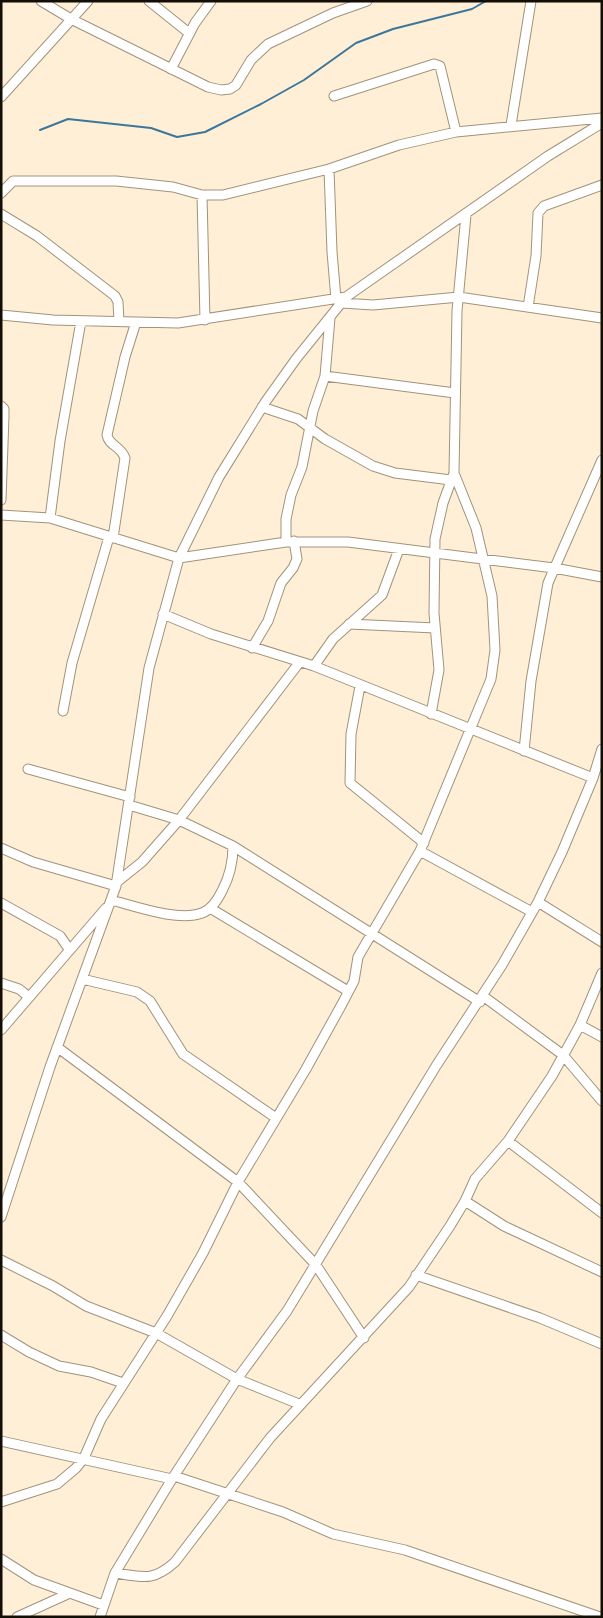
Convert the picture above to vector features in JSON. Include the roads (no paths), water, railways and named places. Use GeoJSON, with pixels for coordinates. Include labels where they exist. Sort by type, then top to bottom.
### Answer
{"type":"FeatureCollection","features":[{"type":"Feature","properties":{"kind":"street"},"geometry":{"type":"LineString","coordinates":[[40,1],[71,19],[208,87],[230,89],[236,85],[251,60],[268,44],[333,14],[367,1]]}},
{"type":"Feature","properties":{"kind":"street"},"geometry":{"type":"LineString","coordinates":[[1,97],[88,1]]}},
{"type":"Feature","properties":{"kind":"street"},"geometry":{"type":"LineString","coordinates":[[149,1],[189,34]]}},
{"type":"Feature","properties":{"kind":"street"},"geometry":{"type":"LineString","coordinates":[[171,69],[206,5],[211,1]]}},
{"type":"Feature","properties":{"kind":"street"},"geometry":{"type":"LineString","coordinates":[[512,125],[531,1]]}},
{"type":"Feature","properties":{"kind":"street"},"geometry":{"type":"LineString","coordinates":[[334,96],[434,64],[440,66],[456,132]]}},
{"type":"Feature","properties":{"kind":"street"},"geometry":{"type":"LineString","coordinates":[[1,193],[13,182],[116,181],[173,187],[202,195],[223,194],[329,169],[400,145],[456,132],[512,125],[602,118]]}},
{"type":"Feature","properties":{"kind":"street"},"geometry":{"type":"LineString","coordinates":[[1,1217],[57,1047],[116,884],[149,668],[179,558],[219,477],[262,407],[296,359],[330,318],[341,300],[434,234],[466,215],[548,156],[602,123]]}},
{"type":"Feature","properties":{"kind":"street"},"geometry":{"type":"LineString","coordinates":[[329,169],[332,252],[341,300]]}},
{"type":"Feature","properties":{"kind":"street"},"geometry":{"type":"LineString","coordinates":[[528,307],[536,256],[538,213],[544,206],[602,185]]}},
{"type":"Feature","properties":{"kind":"street"},"geometry":{"type":"LineString","coordinates":[[202,195],[205,320]]}},
{"type":"Feature","properties":{"kind":"street"},"geometry":{"type":"LineString","coordinates":[[1,214],[37,236],[115,296],[118,302],[119,322]]}},
{"type":"Feature","properties":{"kind":"street"},"geometry":{"type":"LineString","coordinates":[[431,714],[439,670],[435,628],[435,539],[443,503],[453,476],[459,297],[466,215]]}},
{"type":"Feature","properties":{"kind":"street"},"geometry":{"type":"LineString","coordinates":[[1,316],[81,321],[178,323],[341,300],[373,305],[459,297],[602,318]]}},
{"type":"Feature","properties":{"kind":"street"},"geometry":{"type":"LineString","coordinates":[[252,648],[268,621],[281,583],[293,568],[297,559],[290,541],[286,519],[291,495],[302,467],[310,426],[326,376],[330,318]]}},
{"type":"Feature","properties":{"kind":"street"},"geometry":{"type":"LineString","coordinates":[[50,518],[60,441],[81,321]]}},
{"type":"Feature","properties":{"kind":"street"},"geometry":{"type":"LineString","coordinates":[[63,711],[72,663],[111,537],[125,458],[122,451],[110,442],[108,435],[125,357],[136,322]]}},
{"type":"Feature","properties":{"kind":"street"},"geometry":{"type":"LineString","coordinates":[[326,376],[455,393]]}},
{"type":"Feature","properties":{"kind":"street"},"geometry":{"type":"LineString","coordinates":[[1,406],[4,409],[1,500]]}},
{"type":"Feature","properties":{"kind":"street"},"geometry":{"type":"LineString","coordinates":[[262,407],[310,426],[325,439],[372,466],[395,473],[453,476]]}},
{"type":"Feature","properties":{"kind":"street"},"geometry":{"type":"LineString","coordinates":[[524,750],[533,672],[548,583],[602,460]]}},
{"type":"Feature","properties":{"kind":"street"},"geometry":{"type":"LineString","coordinates":[[1,1502],[58,1484],[84,1458],[93,1436],[123,1382],[156,1333],[203,1253],[238,1182],[306,1069],[354,981],[358,957],[422,847],[491,679],[495,650],[492,596],[484,559],[476,528],[453,476]]}},
{"type":"Feature","properties":{"kind":"street"},"geometry":{"type":"LineString","coordinates":[[1,515],[50,518],[179,558],[290,541],[348,542],[554,568],[602,577]]}},
{"type":"Feature","properties":{"kind":"street"},"geometry":{"type":"LineString","coordinates":[[314,666],[333,639],[382,595],[399,549]]}},
{"type":"Feature","properties":{"kind":"street"},"geometry":{"type":"LineString","coordinates":[[163,614],[252,648],[314,666],[594,778]]}},
{"type":"Feature","properties":{"kind":"street"},"geometry":{"type":"LineString","coordinates":[[349,624],[435,628]]}},
{"type":"Feature","properties":{"kind":"street"},"geometry":{"type":"LineString","coordinates":[[116,884],[142,862],[179,820],[300,663]]}},
{"type":"Feature","properties":{"kind":"street"},"geometry":{"type":"LineString","coordinates":[[360,686],[351,734],[350,783],[422,847],[532,912]]}},
{"type":"Feature","properties":{"kind":"street"},"geometry":{"type":"LineString","coordinates":[[100,1617],[115,1573],[173,1478],[237,1379],[287,1311],[436,1066],[482,999],[538,902],[562,852],[594,778],[602,748]]}},
{"type":"Feature","properties":{"kind":"street"},"geometry":{"type":"LineString","coordinates":[[28,768],[130,801],[179,820],[233,846],[482,999],[563,1055],[602,1101]]}},
{"type":"Feature","properties":{"kind":"street"},"geometry":{"type":"LineString","coordinates":[[110,902],[172,914],[192,916],[204,913],[218,899],[225,886],[233,862],[233,846]]}},
{"type":"Feature","properties":{"kind":"street"},"geometry":{"type":"LineString","coordinates":[[1,848],[33,862],[116,884]]}},
{"type":"Feature","properties":{"kind":"street"},"geometry":{"type":"LineString","coordinates":[[1,1030],[110,902]]}},
{"type":"Feature","properties":{"kind":"street"},"geometry":{"type":"LineString","coordinates":[[538,902],[602,942]]}},
{"type":"Feature","properties":{"kind":"street"},"geometry":{"type":"LineString","coordinates":[[1,903],[60,936],[69,949]]}},
{"type":"Feature","properties":{"kind":"street"},"geometry":{"type":"LineString","coordinates":[[210,908],[348,991]]}},
{"type":"Feature","properties":{"kind":"street"},"geometry":{"type":"LineString","coordinates":[[115,1573],[151,1578],[162,1574],[175,1562],[270,1438],[299,1404],[364,1338],[416,1276],[465,1201],[476,1179],[508,1141],[552,1076],[580,1025],[602,972]]}},
{"type":"Feature","properties":{"kind":"street"},"geometry":{"type":"LineString","coordinates":[[82,979],[137,992],[145,996],[183,1054],[276,1118]]}},
{"type":"Feature","properties":{"kind":"street"},"geometry":{"type":"LineString","coordinates":[[1,984],[18,989],[29,997]]}},
{"type":"Feature","properties":{"kind":"street"},"geometry":{"type":"LineString","coordinates":[[580,1025],[602,1037]]}},
{"type":"Feature","properties":{"kind":"street"},"geometry":{"type":"LineString","coordinates":[[57,1047],[238,1182],[316,1265],[364,1338]]}},
{"type":"Feature","properties":{"kind":"street"},"geometry":{"type":"LineString","coordinates":[[508,1141],[602,1213]]}},
{"type":"Feature","properties":{"kind":"street"},"geometry":{"type":"LineString","coordinates":[[465,1201],[504,1226],[602,1272]]}},
{"type":"Feature","properties":{"kind":"street"},"geometry":{"type":"LineString","coordinates":[[1,1260],[53,1286],[86,1306],[156,1333],[237,1379],[299,1404]]}},
{"type":"Feature","properties":{"kind":"street"},"geometry":{"type":"LineString","coordinates":[[416,1276],[540,1318],[602,1344]]}},
{"type":"Feature","properties":{"kind":"street"},"geometry":{"type":"LineString","coordinates":[[1,1334],[29,1352],[59,1366],[91,1372],[123,1382]]}},
{"type":"Feature","properties":{"kind":"street"},"geometry":{"type":"LineString","coordinates":[[1,1441],[173,1478],[229,1493],[334,1534],[405,1550],[600,1617]]}},
{"type":"Feature","properties":{"kind":"street"},"geometry":{"type":"LineString","coordinates":[[1,1559],[34,1580],[103,1605]]}},
{"type":"Feature","properties":{"kind":"street"},"geometry":{"type":"LineString","coordinates":[[17,1617],[70,1593]]}},
{"type":"Feature","properties":{"kind":"waterway"},"geometry":{"type":"LineString","coordinates":[[40,130],[68,119],[151,128],[177,137],[205,132],[304,80],[356,43],[393,29],[472,9],[486,1]]}}]}
